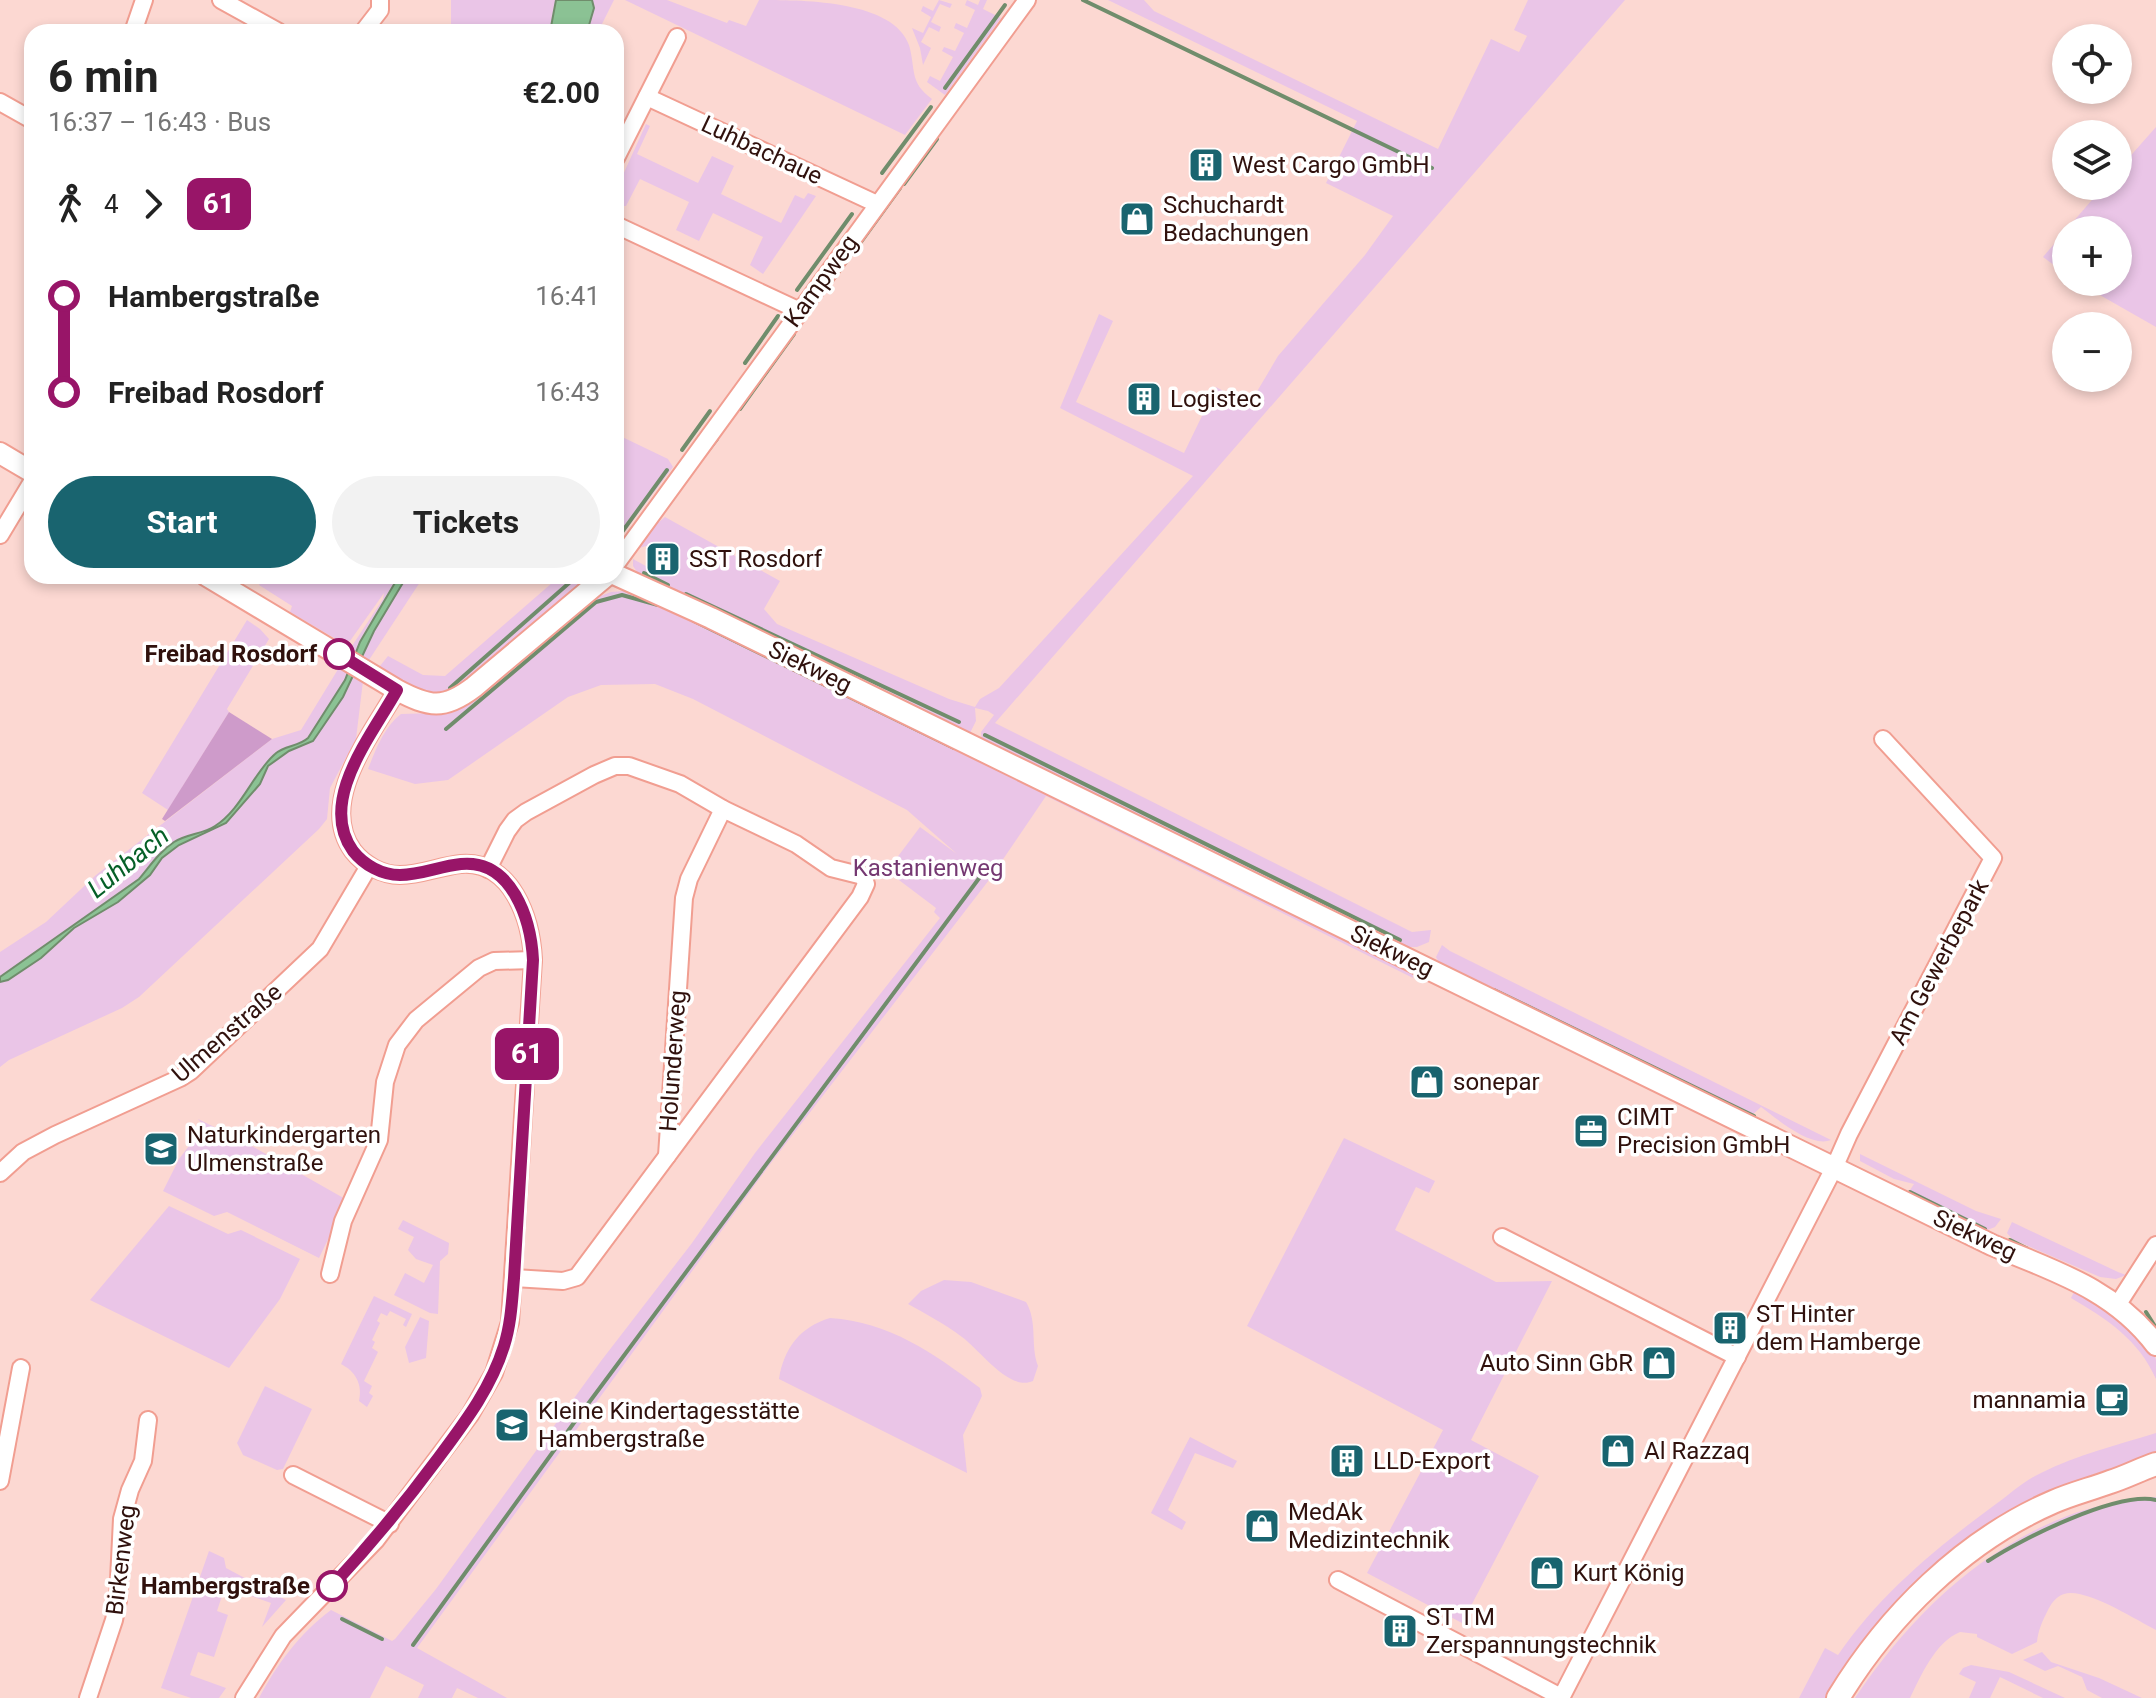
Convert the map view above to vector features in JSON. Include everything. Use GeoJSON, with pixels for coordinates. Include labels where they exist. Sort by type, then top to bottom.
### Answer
{"type":"FeatureCollection","features":[{"type":"Feature","properties":{"kind":"main road"},"geometry":{"type":"LineString","coordinates":[[1838,1698],[1865,1657],[1898,1617],[1957,1562],[2033,1512],[2156,1464]]}},
{"type":"Feature","properties":{"kind":"main road"},"geometry":{"type":"LineString","coordinates":[[2112,1482],[2156,1480]]}},
{"type":"Feature","properties":{"kind":"street"},"geometry":{"type":"LineString","coordinates":[[136,24],[144,0]]}},
{"type":"Feature","properties":{"kind":"street"},"geometry":{"type":"LineString","coordinates":[[221,0],[264,24]]}},
{"type":"Feature","properties":{"kind":"street"},"geometry":{"type":"LineString","coordinates":[[369,24],[380,10],[380,0]]}},
{"type":"Feature","properties":{"kind":"street","name":"Kampweg"},"geometry":{"type":"LineString","coordinates":[[624,553],[1027,0]]}},
{"type":"Feature","properties":{"kind":"street"},"geometry":{"type":"LineString","coordinates":[[624,142],[677,37]]}},
{"type":"Feature","properties":{"kind":"street","name":"Luhbachaue"},"geometry":{"type":"LineString","coordinates":[[647,97],[877,204]]}},
{"type":"Feature","properties":{"kind":"street"},"geometry":{"type":"LineString","coordinates":[[0,102],[24,116]]}},
{"type":"Feature","properties":{"kind":"street"},"geometry":{"type":"LineString","coordinates":[[624,229],[800,311]]}},
{"type":"Feature","properties":{"kind":"street"},"geometry":{"type":"LineString","coordinates":[[0,453],[24,467]]}},
{"type":"Feature","properties":{"kind":"street"},"geometry":{"type":"LineString","coordinates":[[0,535],[24,495]]}},
{"type":"Feature","properties":{"kind":"street","name":"Siekweg"},"geometry":{"type":"LineString","coordinates":[[624,579],[725,625],[1992,1245],[2076,1281],[2118,1304],[2156,1345]]}},
{"type":"Feature","properties":{"kind":"street"},"geometry":{"type":"LineString","coordinates":[[220,584],[397,690],[428,704],[445,704],[457,699],[489,676],[597,584]]}},
{"type":"Feature","properties":{"kind":"street"},"geometry":{"type":"LineString","coordinates":[[244,1698],[283,1636],[390,1524],[484,1394],[505,1344],[510,1322],[533,960],[531,935],[520,903],[507,883],[488,869],[464,864],[401,875],[369,866],[356,855],[344,835],[340,821],[341,801],[348,779],[397,690]]}},
{"type":"Feature","properties":{"kind":"street","name":"Am Gewerbepark"},"geometry":{"type":"LineString","coordinates":[[1834,1168],[1993,858],[1883,739]]}},
{"type":"Feature","properties":{"kind":"street"},"geometry":{"type":"LineString","coordinates":[[488,869],[515,820],[615,766],[641,768],[665,777],[796,844],[831,868],[863,876],[866,884],[860,897],[667,1156]]}},
{"type":"Feature","properties":{"kind":"street","name":"Holunderweg"},"geometry":{"type":"LineString","coordinates":[[514,1278],[563,1281],[577,1277],[667,1156],[684,898],[689,879],[723,809]]}},
{"type":"Feature","properties":{"kind":"street","name":"Ulmenstraße"},"geometry":{"type":"LineString","coordinates":[[0,1173],[23,1152],[191,1071],[320,949],[369,866]]}},
{"type":"Feature","properties":{"kind":"street"},"geometry":{"type":"LineString","coordinates":[[330,1274],[343,1221],[379,1140],[385,1082],[397,1045],[416,1020],[479,968],[494,961],[533,960]]}},
{"type":"Feature","properties":{"kind":"street"},"geometry":{"type":"LineString","coordinates":[[1338,1580],[1561,1697],[1834,1168]]}},
{"type":"Feature","properties":{"kind":"street"},"geometry":{"type":"LineString","coordinates":[[1502,1237],[1737,1357]]}},
{"type":"Feature","properties":{"kind":"street"},"geometry":{"type":"LineString","coordinates":[[2118,1304],[2156,1245]]}},
{"type":"Feature","properties":{"kind":"street"},"geometry":{"type":"LineString","coordinates":[[0,1481],[21,1368]]}},
{"type":"Feature","properties":{"kind":"street","name":"Birkenweg"},"geometry":{"type":"LineString","coordinates":[[88,1698],[114,1620],[118,1600],[122,1519],[143,1461],[148,1420]]}},
{"type":"Feature","properties":{"kind":"street"},"geometry":{"type":"LineString","coordinates":[[293,1475],[390,1524]]}},
{"type":"Feature","properties":{"kind":"green space"},"geometry":{"type":"Polygon","coordinates":[[[451,0],[614,0],[602,24],[451,24],[451,0]]]}},
{"type":"Feature","properties":{"kind":"green space"},"geometry":{"type":"Polygon","coordinates":[[[625,0],[667,0],[727,23],[729,20],[746,26],[759,0],[821,2],[866,11],[900,30],[909,45],[916,81],[932,99],[905,135],[625,0]]]}},
{"type":"Feature","properties":{"kind":"green space"},"geometry":{"type":"Polygon","coordinates":[[[939,0],[952,4],[950,8],[940,4],[931,22],[941,27],[939,32],[929,27],[921,42],[931,48],[923,65],[912,28],[923,33],[931,17],[921,11],[923,6],[933,11],[939,0]]]}},
{"type":"Feature","properties":{"kind":"green space"},"geometry":{"type":"Polygon","coordinates":[[[967,0],[978,5],[980,0],[987,0],[983,9],[1001,18],[945,95],[927,82],[930,76],[940,81],[953,57],[942,51],[944,47],[955,51],[964,33],[954,28],[956,23],[967,28],[975,10],[965,5],[967,0]]]}},
{"type":"Feature","properties":{"kind":"green space"},"geometry":{"type":"Polygon","coordinates":[[[1108,0],[1144,0],[1154,11],[1438,149],[1491,39],[1519,52],[1527,36],[1514,30],[1528,0],[1625,0],[995,723],[1412,932],[1431,930],[1429,942],[1417,947],[1404,947],[982,743],[981,732],[994,715],[988,711],[975,708],[976,721],[970,733],[964,734],[640,576],[633,566],[633,559],[664,576],[668,568],[654,560],[659,550],[650,545],[639,548],[636,545],[655,519],[659,522],[665,517],[780,581],[764,609],[777,624],[949,699],[975,707],[980,699],[999,688],[1193,476],[1060,408],[1099,314],[1113,321],[1076,402],[1184,453],[1216,387],[1249,405],[1278,356],[1365,255],[1393,216],[1326,183],[1357,121],[1108,0]]]}},
{"type":"Feature","properties":{"kind":"green space"},"geometry":{"type":"Polygon","coordinates":[[[646,124],[650,126],[637,154],[698,183],[712,156],[734,166],[721,194],[781,223],[795,195],[804,199],[808,193],[816,196],[763,274],[750,265],[763,237],[713,213],[699,241],[676,230],[689,202],[640,179],[624,206],[624,173],[646,124]]]}},
{"type":"Feature","properties":{"kind":"green space"},"geometry":{"type":"Polygon","coordinates":[[[2156,127],[2156,327],[2102,296],[2132,296],[2132,216],[2078,216],[2092,200],[2132,200],[2132,154],[2156,127]]]}},
{"type":"Feature","properties":{"kind":"green space"},"geometry":{"type":"Polygon","coordinates":[[[2052,246],[2052,264],[2043,257],[2052,246]]]}},
{"type":"Feature","properties":{"kind":"green space"},"geometry":{"type":"Polygon","coordinates":[[[624,438],[668,459],[673,467],[624,532],[624,438]]]}},
{"type":"Feature","properties":{"kind":"green space","name":"Freibad Rosdorf"},"geometry":{"type":"Polygon","coordinates":[[[419,584],[367,663],[348,652],[384,593],[350,641],[341,642],[290,612],[292,606],[259,585],[419,584]]]}},
{"type":"Feature","properties":{"kind":"green space"},"geometry":{"type":"Polygon","coordinates":[[[551,584],[587,584],[450,696],[417,691],[382,671],[380,666],[388,656],[423,675],[445,676],[551,584]]]}},
{"type":"Feature","properties":{"kind":"green space","name":"Kastanienweg"},"geometry":{"type":"Polygon","coordinates":[[[624,591],[640,594],[1412,967],[1413,978],[1046,796],[989,880],[771,1163],[417,1648],[507,1698],[478,1698],[457,1688],[452,1698],[418,1698],[424,1685],[386,1666],[370,1698],[259,1698],[290,1650],[331,1610],[392,1641],[395,1639],[436,1589],[755,1153],[940,918],[934,912],[936,908],[887,871],[920,827],[957,854],[907,810],[693,699],[655,684],[601,685],[568,697],[448,780],[415,784],[368,769],[385,732],[401,714],[436,713],[595,598],[624,591]]]}},
{"type":"Feature","properties":{"kind":"green space"},"geometry":{"type":"Polygon","coordinates":[[[247,620],[269,639],[227,709],[229,712],[168,810],[142,793],[247,620]]]}},
{"type":"Feature","properties":{"kind":"green space"},"geometry":{"type":"Polygon","coordinates":[[[340,666],[363,681],[356,739],[330,788],[327,819],[319,829],[139,997],[0,1067],[0,952],[46,922],[96,875],[272,739],[301,730],[340,666]]]}},
{"type":"Feature","properties":{"kind":"green space"},"geometry":{"type":"Polygon","coordinates":[[[1442,945],[1831,1140],[1814,1140],[1804,1136],[1761,1107],[1750,1117],[1441,966],[1436,957],[1442,945]]]}},
{"type":"Feature","properties":{"kind":"green space"},"geometry":{"type":"Polygon","coordinates":[[[198,1119],[347,1200],[319,1258],[227,1212],[214,1216],[163,1191],[179,1159],[204,1126],[198,1119]]]}},
{"type":"Feature","properties":{"kind":"green space"},"geometry":{"type":"Polygon","coordinates":[[[1344,1138],[1435,1181],[1429,1193],[1416,1187],[1395,1230],[1496,1282],[1552,1281],[1471,1440],[1539,1476],[1462,1623],[1367,1573],[1443,1430],[1247,1326],[1344,1138]]]}},
{"type":"Feature","properties":{"kind":"green space"},"geometry":{"type":"Polygon","coordinates":[[[1860,1154],[1976,1211],[2001,1219],[1995,1227],[1982,1232],[1908,1193],[1914,1184],[1894,1179],[1860,1161],[1860,1154]]]}},
{"type":"Feature","properties":{"kind":"green space"},"geometry":{"type":"Polygon","coordinates":[[[169,1206],[228,1234],[241,1230],[300,1259],[280,1299],[229,1368],[90,1300],[169,1206]]]}},
{"type":"Feature","properties":{"kind":"green space"},"geometry":{"type":"Polygon","coordinates":[[[403,1220],[449,1243],[448,1254],[440,1261],[438,1314],[394,1295],[405,1273],[424,1283],[433,1265],[416,1259],[408,1250],[414,1237],[398,1229],[403,1220]]]}},
{"type":"Feature","properties":{"kind":"green space"},"geometry":{"type":"Polygon","coordinates":[[[2012,1222],[2126,1275],[2116,1279],[2100,1277],[2012,1239],[2007,1233],[2012,1222]]]}},
{"type":"Feature","properties":{"kind":"green space"},"geometry":{"type":"Polygon","coordinates":[[[944,1280],[971,1282],[1026,1302],[1032,1317],[1038,1366],[1033,1381],[1024,1383],[1004,1375],[962,1337],[908,1304],[921,1291],[944,1280]]]}},
{"type":"Feature","properties":{"kind":"green space"},"geometry":{"type":"Polygon","coordinates":[[[2074,1292],[2108,1311],[2144,1340],[2156,1360],[2156,1379],[2131,1342],[2097,1314],[2071,1298],[2074,1292]]]}},
{"type":"Feature","properties":{"kind":"green space"},"geometry":{"type":"Polygon","coordinates":[[[374,1296],[412,1314],[406,1327],[403,1325],[406,1319],[390,1311],[387,1316],[381,1313],[377,1321],[380,1323],[372,1340],[375,1342],[372,1348],[378,1352],[364,1381],[372,1386],[369,1393],[373,1396],[367,1407],[359,1401],[357,1379],[341,1364],[374,1296]]]}},
{"type":"Feature","properties":{"kind":"green space"},"geometry":{"type":"Polygon","coordinates":[[[420,1317],[429,1321],[426,1358],[409,1363],[405,1347],[420,1317]]]}},
{"type":"Feature","properties":{"kind":"green space"},"geometry":{"type":"Polygon","coordinates":[[[830,1318],[872,1326],[910,1341],[980,1388],[982,1396],[963,1435],[967,1473],[779,1379],[789,1348],[795,1340],[810,1327],[830,1318]]]}},
{"type":"Feature","properties":{"kind":"green space"},"geometry":{"type":"Polygon","coordinates":[[[265,1386],[312,1409],[283,1469],[277,1470],[243,1455],[237,1443],[265,1386]]]}},
{"type":"Feature","properties":{"kind":"green space"},"geometry":{"type":"Polygon","coordinates":[[[2156,1433],[2156,1453],[2152,1456],[2061,1488],[2000,1523],[1830,1698],[1799,1698],[1825,1648],[1838,1655],[1872,1612],[1910,1573],[2018,1487],[2069,1461],[2156,1433]]]}},
{"type":"Feature","properties":{"kind":"green space"},"geometry":{"type":"Polygon","coordinates":[[[1190,1437],[1237,1461],[1233,1468],[1195,1453],[1168,1510],[1186,1522],[1182,1530],[1151,1513],[1190,1437]]]}},
{"type":"Feature","properties":{"kind":"green space"},"geometry":{"type":"Polygon","coordinates":[[[2139,1497],[2156,1497],[2156,1630],[2097,1600],[2073,1593],[2064,1594],[2050,1606],[2037,1642],[2012,1654],[1977,1637],[1977,1634],[1960,1632],[1936,1651],[1910,1698],[1855,1698],[1898,1641],[1947,1590],[1974,1568],[2003,1548],[2067,1516],[2139,1497]]]}},
{"type":"Feature","properties":{"kind":"green space"},"geometry":{"type":"Polygon","coordinates":[[[209,1551],[224,1558],[226,1568],[286,1600],[262,1627],[271,1603],[225,1587],[217,1611],[228,1615],[214,1657],[198,1652],[190,1675],[226,1688],[219,1698],[191,1698],[161,1688],[209,1551]]]}},
{"type":"Feature","properties":{"kind":"green space"},"geometry":{"type":"Polygon","coordinates":[[[2042,1652],[2051,1662],[2099,1678],[2142,1698],[2102,1698],[2087,1690],[2082,1677],[2058,1666],[2045,1671],[2023,1660],[2042,1652]]]}},
{"type":"Feature","properties":{"kind":"green space"},"geometry":{"type":"Polygon","coordinates":[[[1971,1665],[2009,1672],[2065,1698],[2043,1698],[2000,1677],[1990,1698],[1969,1698],[1976,1682],[1959,1674],[1971,1665]]]}},
{"type":"Feature","properties":{"kind":"shaded area"},"geometry":{"type":"Polygon","coordinates":[[[556,0],[592,0],[594,8],[589,24],[552,24],[556,0]]]}},
{"type":"Feature","properties":{"kind":"shaded area"},"geometry":{"type":"Polygon","coordinates":[[[394,584],[402,584],[374,631],[343,697],[313,741],[289,751],[268,766],[260,784],[226,823],[179,845],[118,902],[74,928],[41,958],[0,982],[0,977],[139,879],[174,842],[210,829],[224,819],[275,754],[308,738],[345,680],[360,642],[394,584]]]}},
{"type":"Feature","properties":{"kind":"shaded area"},"geometry":{"type":"Polygon","coordinates":[[[229,712],[272,739],[165,821],[162,819],[229,712]]]}},
{"type":"Feature","properties":{"kind":"waterway"},"geometry":{"type":"LineString","coordinates":[[1083,0],[1432,168]]}},
{"type":"Feature","properties":{"kind":"waterway"},"geometry":{"type":"LineString","coordinates":[[945,88],[1005,5]]}},
{"type":"Feature","properties":{"kind":"waterway"},"geometry":{"type":"LineString","coordinates":[[882,173],[931,107]]}},
{"type":"Feature","properties":{"kind":"waterway"},"geometry":{"type":"LineString","coordinates":[[904,184],[937,139]]}},
{"type":"Feature","properties":{"kind":"waterway"},"geometry":{"type":"LineString","coordinates":[[855,250],[900,188]]}},
{"type":"Feature","properties":{"kind":"waterway"},"geometry":{"type":"LineString","coordinates":[[797,290],[852,214]]}},
{"type":"Feature","properties":{"kind":"waterway"},"geometry":{"type":"LineString","coordinates":[[826,289],[848,259]]}},
{"type":"Feature","properties":{"kind":"waterway"},"geometry":{"type":"LineString","coordinates":[[745,363],[778,316]]}},
{"type":"Feature","properties":{"kind":"waterway"},"geometry":{"type":"LineString","coordinates":[[740,409],[794,334]]}},
{"type":"Feature","properties":{"kind":"waterway"},"geometry":{"type":"LineString","coordinates":[[682,450],[710,411]]}},
{"type":"Feature","properties":{"kind":"waterway"},"geometry":{"type":"LineString","coordinates":[[706,453],[717,439]]}},
{"type":"Feature","properties":{"kind":"waterway"},"geometry":{"type":"LineString","coordinates":[[624,529],[667,470]]}},
{"type":"Feature","properties":{"kind":"waterway"},"geometry":{"type":"LineString","coordinates":[[644,573],[668,585]]}},
{"type":"Feature","properties":{"kind":"waterway"},"geometry":{"type":"LineString","coordinates":[[450,688],[568,584]]}},
{"type":"Feature","properties":{"kind":"waterway"},"geometry":{"type":"LineString","coordinates":[[686,594],[959,722]]}},
{"type":"Feature","properties":{"kind":"waterway"},"geometry":{"type":"LineString","coordinates":[[446,729],[596,602],[622,595],[658,605]]}},
{"type":"Feature","properties":{"kind":"waterway"},"geometry":{"type":"LineString","coordinates":[[694,621],[954,748]]}},
{"type":"Feature","properties":{"kind":"waterway"},"geometry":{"type":"LineString","coordinates":[[985,735],[1400,940]]}},
{"type":"Feature","properties":{"kind":"waterway"},"geometry":{"type":"LineString","coordinates":[[413,1645],[576,1420],[980,877]]}},
{"type":"Feature","properties":{"kind":"waterway"},"geometry":{"type":"LineString","coordinates":[[1494,990],[1754,1116]]}},
{"type":"Feature","properties":{"kind":"waterway"},"geometry":{"type":"LineString","coordinates":[[1910,1192],[1985,1229]]}},
{"type":"Feature","properties":{"kind":"waterway"},"geometry":{"type":"LineString","coordinates":[[2010,1240],[2026,1248]]}},
{"type":"Feature","properties":{"kind":"waterway"},"geometry":{"type":"LineString","coordinates":[[2146,1312],[2156,1328]]}},
{"type":"Feature","properties":{"kind":"waterway"},"geometry":{"type":"LineString","coordinates":[[1988,1561],[2070,1519],[2118,1503],[2156,1500]]}},
{"type":"Feature","properties":{"kind":"waterway"},"geometry":{"type":"LineString","coordinates":[[342,1619],[382,1639]]}},
{"type":"Feature","properties":{"kind":"bus line","name":"61"},"geometry":{"type":"LineString","coordinates":[[332,1586],[390,1524],[470,1415],[484,1394],[505,1344],[514,1278],[533,960],[531,935],[520,903],[498,875],[476,865],[464,864],[410,875],[392,875],[369,866],[350,846],[340,821],[344,788],[397,690],[339,654]]}},
{"type":"Feature","properties":{"kind":"place","name":"West Cargo GmbH"},"geometry":{"type":"Point","coordinates":[1206,165]}},
{"type":"Feature","properties":{"kind":"place","name":"Schuchardt Bedachungen"},"geometry":{"type":"Point","coordinates":[1137,219]}},
{"type":"Feature","properties":{"kind":"place","name":"Logistec"},"geometry":{"type":"Point","coordinates":[1144,399]}},
{"type":"Feature","properties":{"kind":"place","name":"SST Rosdorf"},"geometry":{"type":"Point","coordinates":[663,559]}},
{"type":"Feature","properties":{"kind":"place","name":"Freibad Rosdorf"},"geometry":{"type":"Point","coordinates":[339,654]}},
{"type":"Feature","properties":{"kind":"place","name":"sonepar"},"geometry":{"type":"Point","coordinates":[1427,1082]}},
{"type":"Feature","properties":{"kind":"place","name":"CIMT Precision GmbH"},"geometry":{"type":"Point","coordinates":[1591,1131]}},
{"type":"Feature","properties":{"kind":"place","name":"Naturkindergarten Ulmenstraße"},"geometry":{"type":"Point","coordinates":[161,1149]}},
{"type":"Feature","properties":{"kind":"place","name":"ST Hinter dem Hamberge"},"geometry":{"type":"Point","coordinates":[1730,1328]}},
{"type":"Feature","properties":{"kind":"place","name":"Auto Sinn GbR"},"geometry":{"type":"Point","coordinates":[1659,1363]}},
{"type":"Feature","properties":{"kind":"place","name":"mannamia"},"geometry":{"type":"Point","coordinates":[2112,1400]}},
{"type":"Feature","properties":{"kind":"place","name":"Kleine Kindertagesstätte Hambergstraße"},"geometry":{"type":"Point","coordinates":[512,1425]}},
{"type":"Feature","properties":{"kind":"place","name":"Al Razzaq"},"geometry":{"type":"Point","coordinates":[1618,1451]}},
{"type":"Feature","properties":{"kind":"place","name":"LLD-Export"},"geometry":{"type":"Point","coordinates":[1347,1461]}},
{"type":"Feature","properties":{"kind":"place","name":"MedAk Medizintechnik"},"geometry":{"type":"Point","coordinates":[1262,1526]}},
{"type":"Feature","properties":{"kind":"place","name":"Kurt König"},"geometry":{"type":"Point","coordinates":[1547,1573]}},
{"type":"Feature","properties":{"kind":"place","name":"Hambergstraße"},"geometry":{"type":"Point","coordinates":[332,1586]}},
{"type":"Feature","properties":{"kind":"place","name":"ST TM Zerspannungstechnik"},"geometry":{"type":"Point","coordinates":[1400,1631]}},
{"type":"Feature","properties":{"kind":"water label","name":"Luhbach"},"geometry":{"type":"Point","coordinates":[128,862]}}]}
